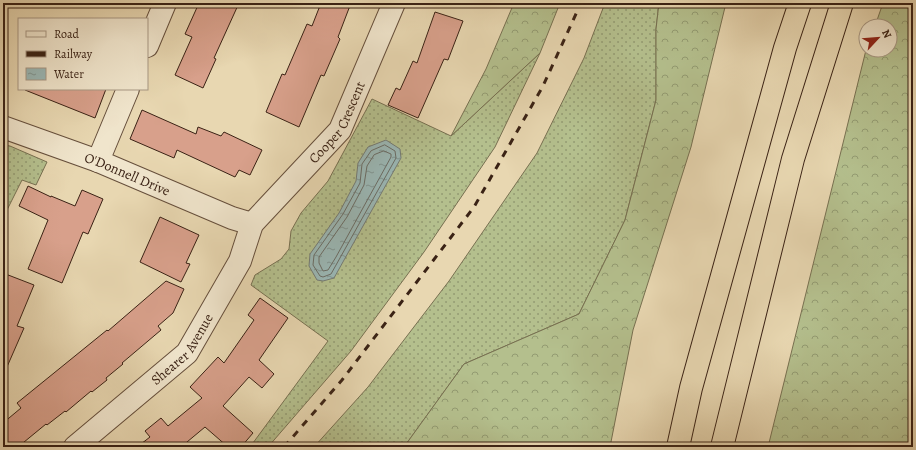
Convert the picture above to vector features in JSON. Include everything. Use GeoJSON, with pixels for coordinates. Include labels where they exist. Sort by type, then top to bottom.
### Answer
{"type":"FeatureCollection","features":[{"type":"Feature","properties":{"kind":"highway"},"geometry":{"type":"LineString","coordinates":[[678,447],[693,381],[785,48],[800,3]]}},
{"type":"Feature","properties":{"kind":"highway"},"geometry":{"type":"LineString","coordinates":[[722,447],[793,159],[842,3]]}},
{"type":"Feature","properties":{"kind":"street"},"geometry":{"type":"LineString","coordinates":[[148,43],[164,3]]}},
{"type":"Feature","properties":{"kind":"street","name":"Cooper Crescent"},"geometry":{"type":"LineString","coordinates":[[252,224],[340,130],[394,3]]}},
{"type":"Feature","properties":{"kind":"street"},"geometry":{"type":"LineString","coordinates":[[98,161],[128,90]]}},
{"type":"Feature","properties":{"kind":"street","name":"O'Donnell Drive"},"geometry":{"type":"LineString","coordinates":[[3,127],[98,161],[232,218],[252,224]]}},
{"type":"Feature","properties":{"kind":"street","name":"Shearer Avenue"},"geometry":{"type":"LineString","coordinates":[[75,447],[188,353],[240,261],[252,224]]}},
{"type":"Feature","properties":{"kind":"green space"},"geometry":{"type":"Polygon","coordinates":[[[514,3],[560,3],[540,53],[451,136],[486,69],[514,3]]]}},
{"type":"Feature","properties":{"kind":"green space"},"geometry":{"type":"Polygon","coordinates":[[[605,3],[659,3],[656,29],[656,100],[625,220],[579,314],[464,364],[404,447],[314,447],[368,387],[449,281],[537,153],[584,58],[605,3]]]}},
{"type":"Feature","properties":{"kind":"green space"},"geometry":{"type":"Polygon","coordinates":[[[659,3],[726,3],[691,147],[633,330],[610,447],[404,447],[464,364],[579,314],[625,220],[656,100],[656,29],[659,3]]]}},
{"type":"Feature","properties":{"kind":"green space"},"geometry":{"type":"Polygon","coordinates":[[[883,3],[913,3],[913,447],[768,447],[864,58],[898,58],[898,18],[878,18],[883,3]]]}},
{"type":"Feature","properties":{"kind":"green space"},"geometry":{"type":"Polygon","coordinates":[[[540,53],[495,147],[424,252],[351,351],[268,447],[250,447],[328,341],[251,285],[255,275],[281,259],[289,249],[291,231],[301,213],[328,181],[372,99],[451,136],[540,53]]]}},
{"type":"Feature","properties":{"kind":"green space"},"geometry":{"type":"Polygon","coordinates":[[[3,145],[10,146],[47,162],[36,185],[22,180],[3,218],[3,145]]]}},
{"type":"Feature","properties":{"kind":"water"},"geometry":{"type":"Polygon","coordinates":[[[386,140],[400,149],[401,158],[334,278],[323,281],[317,280],[309,266],[310,254],[339,213],[356,181],[358,163],[368,147],[386,140]]]}},
{"type":"Feature","properties":{"kind":"building"},"geometry":{"type":"Polygon","coordinates":[[[199,3],[239,3],[214,58],[216,59],[203,88],[175,75],[192,37],[185,34],[199,3]]]}},
{"type":"Feature","properties":{"kind":"building"},"geometry":{"type":"Polygon","coordinates":[[[321,3],[351,3],[338,37],[340,39],[324,76],[321,75],[299,127],[266,112],[282,74],[285,75],[307,24],[312,26],[321,3]]]}},
{"type":"Feature","properties":{"kind":"building"},"geometry":{"type":"Polygon","coordinates":[[[435,12],[463,21],[448,60],[444,59],[418,118],[388,105],[396,88],[400,90],[413,61],[417,63],[435,12]]]}},
{"type":"Feature","properties":{"kind":"building"},"geometry":{"type":"Polygon","coordinates":[[[25,90],[106,90],[95,118],[25,90]]]}},
{"type":"Feature","properties":{"kind":"building"},"geometry":{"type":"Polygon","coordinates":[[[142,110],[196,134],[198,127],[221,136],[224,132],[262,150],[250,175],[239,170],[235,177],[177,150],[174,158],[130,139],[142,110]]]}},
{"type":"Feature","properties":{"kind":"building"},"geometry":{"type":"Polygon","coordinates":[[[28,186],[75,206],[82,190],[103,199],[88,234],[83,232],[62,283],[28,269],[48,220],[19,206],[28,186]]]}},
{"type":"Feature","properties":{"kind":"building"},"geometry":{"type":"Polygon","coordinates":[[[160,217],[199,235],[186,263],[190,264],[181,282],[140,262],[160,217]]]}},
{"type":"Feature","properties":{"kind":"building"},"geometry":{"type":"Polygon","coordinates":[[[3,273],[34,285],[17,326],[24,328],[3,376],[3,273]]]}},
{"type":"Feature","properties":{"kind":"building"},"geometry":{"type":"Polygon","coordinates":[[[166,281],[184,289],[173,313],[158,326],[161,330],[122,363],[123,364],[106,378],[107,380],[66,412],[65,411],[47,425],[46,424],[18,447],[3,447],[3,423],[21,408],[17,403],[107,330],[108,331],[166,281]]]}},
{"type":"Feature","properties":{"kind":"building"},"geometry":{"type":"Polygon","coordinates":[[[260,298],[288,318],[259,360],[274,374],[262,388],[249,377],[223,406],[253,433],[241,447],[228,447],[205,427],[181,447],[137,447],[150,437],[145,431],[161,418],[168,426],[202,398],[190,387],[218,357],[224,363],[254,320],[248,315],[260,298]]]}},
{"type":"Feature","properties":{"kind":"railway"},"geometry":{"type":"LineString","coordinates":[[284,447],[342,380],[474,207],[543,86],[581,3]]}}]}
